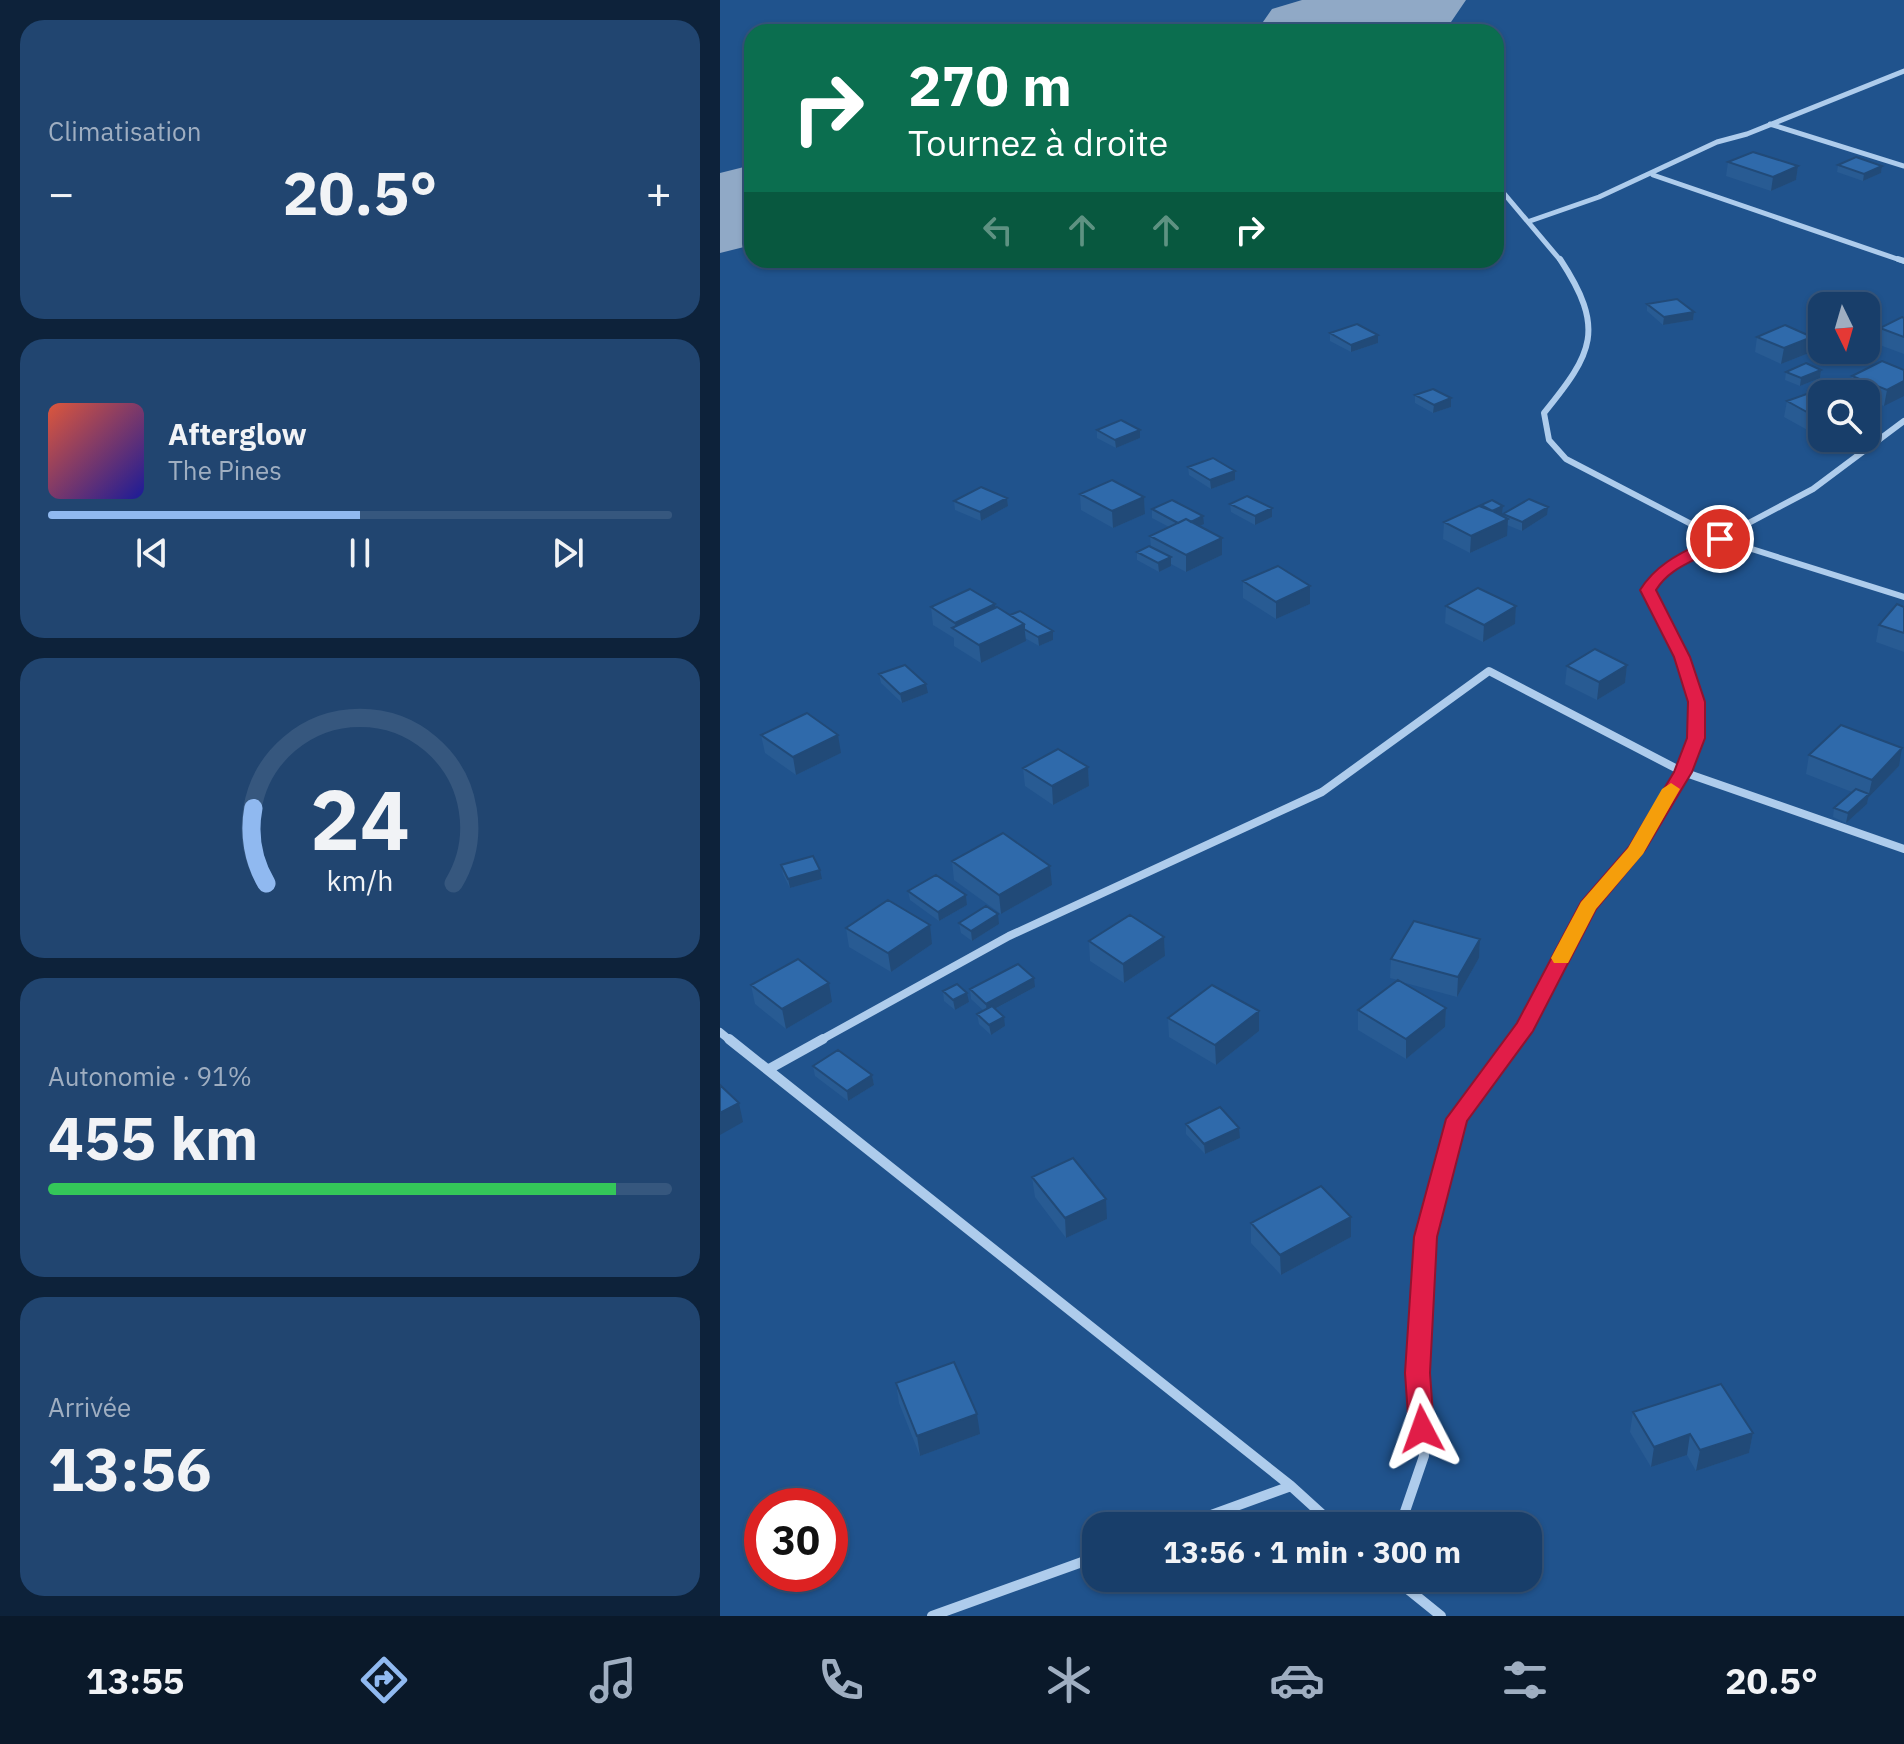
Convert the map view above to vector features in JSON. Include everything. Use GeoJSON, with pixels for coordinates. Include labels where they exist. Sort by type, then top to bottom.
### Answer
{"type":"FeatureCollection","features":[{"type":"Feature","properties":{"kind":"street"},"geometry":{"type":"LineString","coordinates":[[1530,221],[1653,175],[1717,142],[1904,71]]}},
{"type":"Feature","properties":{"kind":"street"},"geometry":{"type":"LineString","coordinates":[[1770,124],[1904,166]]}},
{"type":"Feature","properties":{"kind":"street"},"geometry":{"type":"LineString","coordinates":[[1653,175],[1904,261]]}},
{"type":"Feature","properties":{"kind":"street"},"geometry":{"type":"LineString","coordinates":[[1504,193],[1550,243],[1590,313],[1587,355],[1544,413],[1549,440],[1566,459],[1720,539],[1904,597]]}},
{"type":"Feature","properties":{"kind":"street"},"geometry":{"type":"LineString","coordinates":[[1405,1512],[1424,1456],[1418,1373],[1426,1237],[1457,1119],[1526,1026],[1588,907],[1636,850],[1683,772],[1696,738],[1697,702],[1682,657],[1648,590],[1657,576],[1675,562],[1813,489],[1904,421]]}},
{"type":"Feature","properties":{"kind":"street"},"geometry":{"type":"LineString","coordinates":[[769,1069],[1009,936],[1322,792],[1489,671],[1525,687],[1683,772],[1904,849]]}},
{"type":"Feature","properties":{"kind":"street"},"geometry":{"type":"LineString","coordinates":[[720,1032],[1291,1486],[1320,1512]]}},
{"type":"Feature","properties":{"kind":"street"},"geometry":{"type":"LineString","coordinates":[[1220,1512],[1291,1486]]}},
{"type":"Feature","properties":{"kind":"street"},"geometry":{"type":"LineString","coordinates":[[932,1616],[1082,1562]]}},
{"type":"Feature","properties":{"kind":"street"},"geometry":{"type":"LineString","coordinates":[[1411,1592],[1441,1616]]}},
{"type":"Feature","properties":{"kind":"building"},"geometry":{"type":"Polygon","coordinates":[[[1753,152],[1798,166],[1773,177],[1728,162],[1753,152]]]}},
{"type":"Feature","properties":{"kind":"building"},"geometry":{"type":"Polygon","coordinates":[[[1856,157],[1882,166],[1864,174],[1838,165],[1856,157]]]}},
{"type":"Feature","properties":{"kind":"building"},"geometry":{"type":"Polygon","coordinates":[[[1677,299],[1694,312],[1664,317],[1647,304],[1677,299]]]}},
{"type":"Feature","properties":{"kind":"building"},"geometry":{"type":"Polygon","coordinates":[[[1902,317],[1904,318],[1904,337],[1880,328],[1902,317]]]}},
{"type":"Feature","properties":{"kind":"building"},"geometry":{"type":"Polygon","coordinates":[[[1357,324],[1378,335],[1351,345],[1330,333],[1357,324]]]}},
{"type":"Feature","properties":{"kind":"building"},"geometry":{"type":"Polygon","coordinates":[[[1785,325],[1808,335],[1808,339],[1784,348],[1757,337],[1785,325]]]}},
{"type":"Feature","properties":{"kind":"building"},"geometry":{"type":"Polygon","coordinates":[[[1806,363],[1821,370],[1801,378],[1786,372],[1806,363]]]}},
{"type":"Feature","properties":{"kind":"building"},"geometry":{"type":"Polygon","coordinates":[[[1880,364],[1904,370],[1904,381],[1887,390],[1880,387],[1880,380],[1862,380],[1852,376],[1880,364]]]}},
{"type":"Feature","properties":{"kind":"building"},"geometry":{"type":"Polygon","coordinates":[[[1433,389],[1451,398],[1434,405],[1415,395],[1433,389]]]}},
{"type":"Feature","properties":{"kind":"building"},"geometry":{"type":"Polygon","coordinates":[[[1808,394],[1808,413],[1787,401],[1808,394]]]}},
{"type":"Feature","properties":{"kind":"building"},"geometry":{"type":"Polygon","coordinates":[[[1121,420],[1140,430],[1115,440],[1097,430],[1121,420]]]}},
{"type":"Feature","properties":{"kind":"building"},"geometry":{"type":"Polygon","coordinates":[[[1213,458],[1235,471],[1210,480],[1188,467],[1213,458]]]}},
{"type":"Feature","properties":{"kind":"building"},"geometry":{"type":"Polygon","coordinates":[[[1112,480],[1144,497],[1112,511],[1080,494],[1112,480]]]}},
{"type":"Feature","properties":{"kind":"building"},"geometry":{"type":"Polygon","coordinates":[[[981,487],[1007,498],[980,512],[954,501],[981,487]]]}},
{"type":"Feature","properties":{"kind":"building"},"geometry":{"type":"Polygon","coordinates":[[[1247,496],[1272,508],[1255,516],[1230,504],[1247,496]]]}},
{"type":"Feature","properties":{"kind":"building"},"geometry":{"type":"Polygon","coordinates":[[[1529,499],[1548,507],[1522,522],[1503,514],[1529,499]]]}},
{"type":"Feature","properties":{"kind":"building"},"geometry":{"type":"Polygon","coordinates":[[[1172,500],[1203,516],[1191,522],[1186,519],[1178,523],[1152,509],[1172,500]]]}},
{"type":"Feature","properties":{"kind":"building"},"geometry":{"type":"Polygon","coordinates":[[[1492,500],[1503,506],[1492,511],[1479,506],[1492,500]]]}},
{"type":"Feature","properties":{"kind":"building"},"geometry":{"type":"Polygon","coordinates":[[[1481,505],[1508,519],[1471,536],[1444,522],[1481,505]]]}},
{"type":"Feature","properties":{"kind":"building"},"geometry":{"type":"Polygon","coordinates":[[[1186,519],[1222,538],[1186,555],[1150,536],[1186,519]]]}},
{"type":"Feature","properties":{"kind":"building"},"geometry":{"type":"Polygon","coordinates":[[[1149,546],[1171,557],[1158,563],[1137,552],[1149,546]]]}},
{"type":"Feature","properties":{"kind":"building"},"geometry":{"type":"Polygon","coordinates":[[[1278,566],[1310,586],[1276,602],[1243,581],[1278,566]]]}},
{"type":"Feature","properties":{"kind":"building"},"geometry":{"type":"Polygon","coordinates":[[[1478,588],[1516,606],[1484,625],[1446,606],[1478,588]]]}},
{"type":"Feature","properties":{"kind":"building"},"geometry":{"type":"Polygon","coordinates":[[[970,589],[995,604],[955,623],[931,607],[970,589]]]}},
{"type":"Feature","properties":{"kind":"building"},"geometry":{"type":"Polygon","coordinates":[[[1897,604],[1904,607],[1904,633],[1879,625],[1897,604]]]}},
{"type":"Feature","properties":{"kind":"building"},"geometry":{"type":"Polygon","coordinates":[[[997,607],[1024,624],[979,645],[952,628],[997,607]]]}},
{"type":"Feature","properties":{"kind":"building"},"geometry":{"type":"Polygon","coordinates":[[[1020,611],[1053,631],[1038,637],[1024,629],[1024,624],[1010,615],[1020,611]]]}},
{"type":"Feature","properties":{"kind":"building"},"geometry":{"type":"Polygon","coordinates":[[[1595,649],[1627,665],[1599,682],[1567,666],[1595,649]]]}},
{"type":"Feature","properties":{"kind":"building"},"geometry":{"type":"Polygon","coordinates":[[[905,665],[926,684],[900,694],[879,674],[905,665]]]}},
{"type":"Feature","properties":{"kind":"building"},"geometry":{"type":"Polygon","coordinates":[[[807,713],[838,735],[793,757],[761,735],[807,713]]]}},
{"type":"Feature","properties":{"kind":"building"},"geometry":{"type":"Polygon","coordinates":[[[1841,725],[1902,748],[1872,780],[1809,755],[1841,725]]]}},
{"type":"Feature","properties":{"kind":"building"},"geometry":{"type":"Polygon","coordinates":[[[1058,749],[1088,767],[1052,786],[1023,768],[1058,749]]]}},
{"type":"Feature","properties":{"kind":"building"},"geometry":{"type":"Polygon","coordinates":[[[1856,789],[1869,794],[1848,813],[1834,808],[1856,789]]]}},
{"type":"Feature","properties":{"kind":"building"},"geometry":{"type":"Polygon","coordinates":[[[1003,833],[1050,866],[999,895],[952,861],[1003,833]]]}},
{"type":"Feature","properties":{"kind":"building"},"geometry":{"type":"Polygon","coordinates":[[[813,856],[820,870],[788,879],[781,865],[813,856]]]}},
{"type":"Feature","properties":{"kind":"building"},"geometry":{"type":"Polygon","coordinates":[[[936,875],[966,895],[938,912],[908,891],[936,875]]]}},
{"type":"Feature","properties":{"kind":"building"},"geometry":{"type":"Polygon","coordinates":[[[888,900],[930,925],[888,953],[846,928],[888,900]]]}},
{"type":"Feature","properties":{"kind":"building"},"geometry":{"type":"Polygon","coordinates":[[[986,906],[998,914],[971,931],[959,923],[986,906]]]}},
{"type":"Feature","properties":{"kind":"building"},"geometry":{"type":"Polygon","coordinates":[[[1130,915],[1164,937],[1123,964],[1089,941],[1130,915]]]}},
{"type":"Feature","properties":{"kind":"building"},"geometry":{"type":"Polygon","coordinates":[[[1414,921],[1480,939],[1458,977],[1391,959],[1414,921]]]}},
{"type":"Feature","properties":{"kind":"building"},"geometry":{"type":"Polygon","coordinates":[[[798,959],[829,983],[782,1009],[751,985],[798,959]]]}},
{"type":"Feature","properties":{"kind":"building"},"geometry":{"type":"Polygon","coordinates":[[[1018,964],[1034,978],[986,1004],[970,989],[1018,964]]]}},
{"type":"Feature","properties":{"kind":"building"},"geometry":{"type":"Polygon","coordinates":[[[1398,980],[1446,1008],[1406,1039],[1358,1010],[1398,980]]]}},
{"type":"Feature","properties":{"kind":"building"},"geometry":{"type":"Polygon","coordinates":[[[957,984],[967,993],[953,1000],[943,991],[957,984]]]}},
{"type":"Feature","properties":{"kind":"building"},"geometry":{"type":"Polygon","coordinates":[[[1212,985],[1259,1011],[1215,1045],[1168,1018],[1212,985]]]}},
{"type":"Feature","properties":{"kind":"building"},"geometry":{"type":"Polygon","coordinates":[[[992,1006],[1004,1017],[989,1025],[977,1014],[992,1006]]]}},
{"type":"Feature","properties":{"kind":"building"},"geometry":{"type":"Polygon","coordinates":[[[838,1050],[872,1075],[847,1091],[813,1066],[838,1050]]]}},
{"type":"Feature","properties":{"kind":"building"},"geometry":{"type":"Polygon","coordinates":[[[720,1085],[739,1103],[720,1113],[720,1085]]]}},
{"type":"Feature","properties":{"kind":"building"},"geometry":{"type":"Polygon","coordinates":[[[1220,1107],[1239,1128],[1204,1144],[1186,1124],[1220,1107]]]}},
{"type":"Feature","properties":{"kind":"building"},"geometry":{"type":"Polygon","coordinates":[[[1073,1158],[1106,1199],[1065,1218],[1032,1177],[1073,1158]]]}},
{"type":"Feature","properties":{"kind":"building"},"geometry":{"type":"Polygon","coordinates":[[[1321,1186],[1351,1217],[1280,1255],[1251,1223],[1321,1186]]]}},
{"type":"Feature","properties":{"kind":"building"},"geometry":{"type":"Polygon","coordinates":[[[954,1362],[977,1414],[917,1436],[896,1383],[954,1362]]]}},
{"type":"Feature","properties":{"kind":"building"},"geometry":{"type":"Polygon","coordinates":[[[1721,1384],[1753,1433],[1700,1450],[1690,1434],[1654,1447],[1633,1412],[1721,1384]]]}},
{"type":"Feature","properties":{"kind":"runway"},"geometry":{"type":"LineString","coordinates":[[1336,24],[1414,0]]}},
{"type":"Feature","properties":{"kind":"runway"},"geometry":{"type":"LineString","coordinates":[[720,214],[744,206]]}},
{"type":"Feature","properties":{"kind":"slow traffic"},"geometry":{"type":"LineString","coordinates":[[1561,958],[1588,907],[1636,850],[1671,789]]}},
{"type":"Feature","properties":{"kind":"route"},"geometry":{"type":"LineString","coordinates":[[1422,1429],[1418,1373],[1426,1237],[1457,1119],[1526,1026],[1588,907],[1636,850],[1683,772],[1696,738],[1697,702],[1682,657],[1648,590],[1657,576],[1675,562],[1720,539]]}}]}
